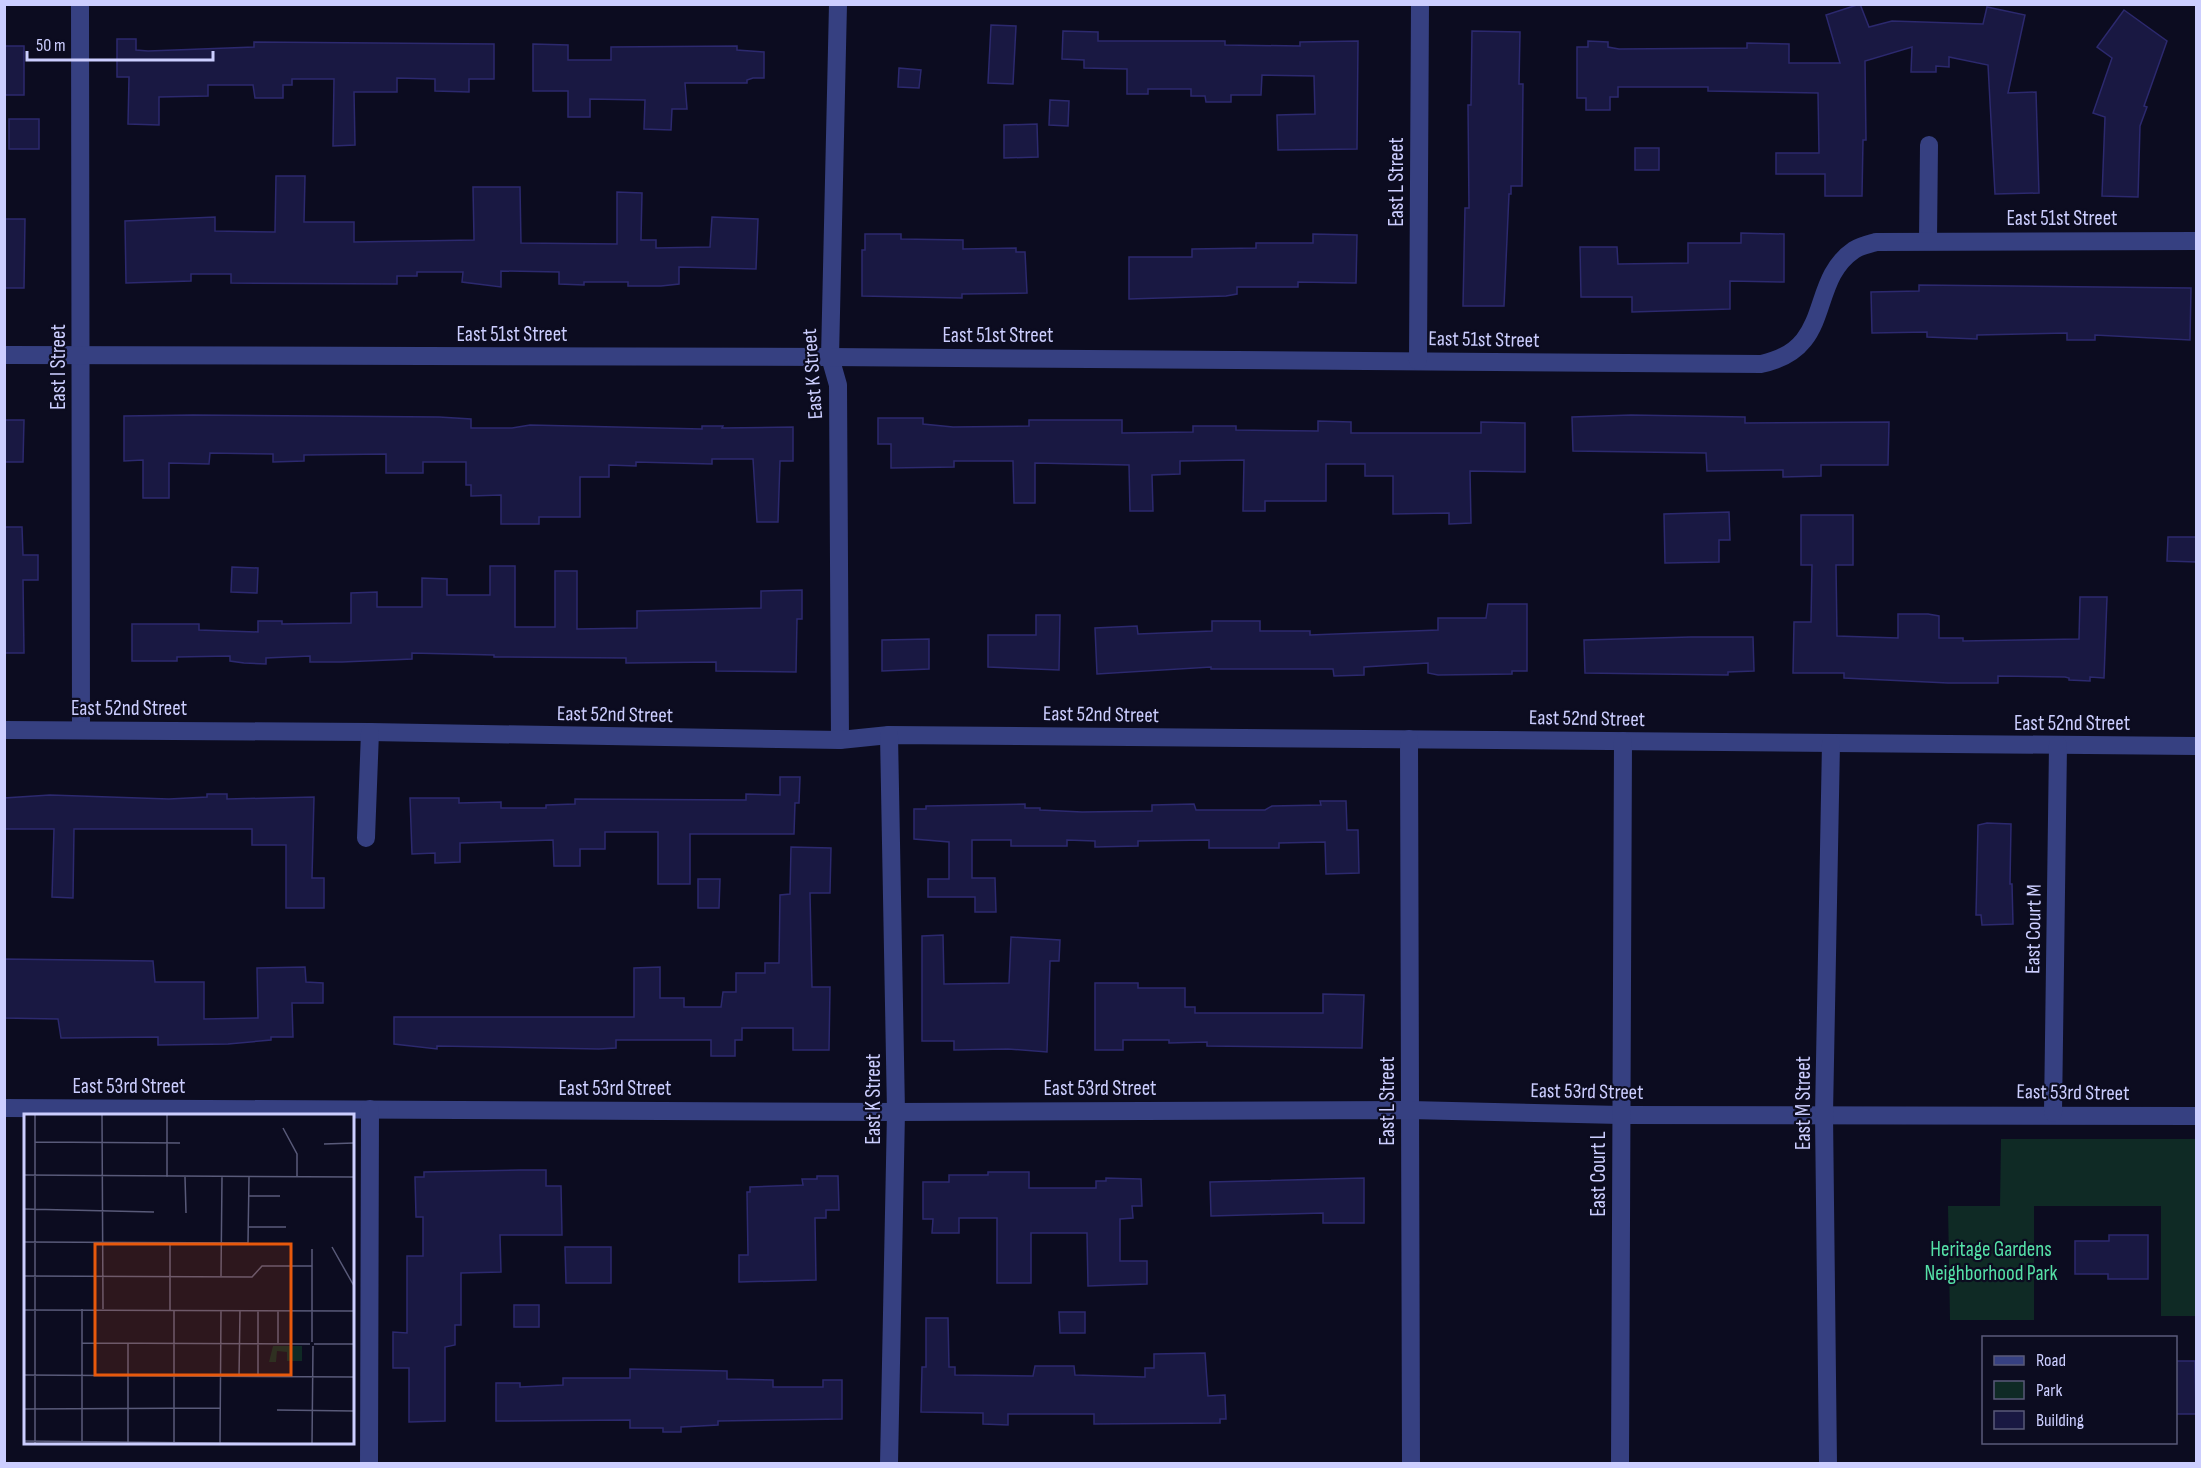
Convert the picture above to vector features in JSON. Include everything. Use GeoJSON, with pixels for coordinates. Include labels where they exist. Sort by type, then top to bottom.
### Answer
{"type":"FeatureCollection","features":[{"type":"Feature","properties":{"kind":"street","name":"East I Street"},"geometry":{"type":"LineString","coordinates":[[80,4],[81,730]]}},
{"type":"Feature","properties":{"kind":"street","name":"East K Street"},"geometry":{"type":"LineString","coordinates":[[838,4],[830,357],[838,385],[840,740]]}},
{"type":"Feature","properties":{"kind":"street","name":"East L Street"},"geometry":{"type":"LineString","coordinates":[[1418,361],[1420,4]]}},
{"type":"Feature","properties":{"kind":"street"},"geometry":{"type":"LineString","coordinates":[[1928,240],[1929,145]]}},
{"type":"Feature","properties":{"kind":"street","name":"East 51st Street"},"geometry":{"type":"LineString","coordinates":[[4,355],[1767,363],[1790,353],[1802,343],[1812,330],[1831,278],[1842,261],[1856,249],[1876,242],[1928,240],[2196,241]]}},
{"type":"Feature","properties":{"kind":"street","name":"East 52nd Street"},"geometry":{"type":"LineString","coordinates":[[4,730],[370,732],[840,740],[889,735],[2196,746]]}},
{"type":"Feature","properties":{"kind":"street"},"geometry":{"type":"LineString","coordinates":[[366,838],[370,732]]}},
{"type":"Feature","properties":{"kind":"street","name":"East K Street"},"geometry":{"type":"LineString","coordinates":[[889,735],[896,1112],[889,1464]]}},
{"type":"Feature","properties":{"kind":"street","name":"East L Street"},"geometry":{"type":"LineString","coordinates":[[1408,739],[1411,1464]]}},
{"type":"Feature","properties":{"kind":"street","name":"East Court L"},"geometry":{"type":"LineString","coordinates":[[1620,1464],[1623,741]]}},
{"type":"Feature","properties":{"kind":"street","name":"East M Street"},"geometry":{"type":"LineString","coordinates":[[1828,1464],[1824,1114],[1831,743]]}},
{"type":"Feature","properties":{"kind":"street","name":"East Court M"},"geometry":{"type":"LineString","coordinates":[[2053,1113],[2058,745]]}},
{"type":"Feature","properties":{"kind":"street","name":"East 53rd Street"},"geometry":{"type":"LineString","coordinates":[[4,1108],[896,1112],[1410,1110],[1620,1115],[2053,1113],[2196,1116]]}},
{"type":"Feature","properties":{"kind":"street"},"geometry":{"type":"LineString","coordinates":[[369,1464],[370,1109]]}},
{"type":"Feature","properties":{"kind":"green space","name":"Heritage Gardens Neighborhood Park"},"geometry":{"type":"Polygon","coordinates":[[[2001,1139],[2196,1139],[2196,1316],[2161,1316],[2161,1206],[2034,1206],[2034,1320],[1950,1320],[1948,1206],[2000,1206],[2001,1139]]]}},
{"type":"Feature","properties":{"kind":"building"},"geometry":{"type":"Polygon","coordinates":[[[1860,4],[1869,27],[1892,21],[1983,24],[1987,7],[2025,15],[2008,93],[2036,92],[2039,193],[1995,194],[1988,65],[1949,57],[1949,67],[1936,66],[1936,72],[1911,72],[1912,47],[1865,61],[1866,140],[1863,140],[1862,196],[1825,196],[1825,174],[1776,174],[1776,153],[1819,153],[1818,93],[1708,91],[1708,87],[1618,87],[1618,97],[1610,97],[1610,110],[1586,110],[1586,98],[1577,98],[1577,47],[1588,47],[1588,41],[1608,42],[1608,47],[1619,49],[1747,48],[1747,43],[1789,44],[1789,63],[1840,63],[1826,15],[1860,4]]]}},
{"type":"Feature","properties":{"kind":"building"},"geometry":{"type":"Polygon","coordinates":[[[2124,10],[2167,41],[2144,106],[2147,107],[2140,126],[2138,197],[2102,196],[2105,117],[2093,113],[2112,58],[2097,47],[2124,10]]]}},
{"type":"Feature","properties":{"kind":"building"},"geometry":{"type":"Polygon","coordinates":[[[991,25],[1016,26],[1013,84],[988,83],[991,25]]]}},
{"type":"Feature","properties":{"kind":"building"},"geometry":{"type":"Polygon","coordinates":[[[1063,31],[1098,32],[1098,41],[1225,41],[1225,45],[1300,46],[1300,42],[1358,41],[1357,149],[1278,150],[1277,115],[1315,114],[1314,76],[1262,75],[1261,95],[1231,95],[1231,102],[1206,102],[1205,96],[1191,96],[1191,89],[1148,89],[1148,94],[1127,94],[1127,69],[1084,68],[1084,60],[1062,59],[1063,31]]]}},
{"type":"Feature","properties":{"kind":"building"},"geometry":{"type":"Polygon","coordinates":[[[1472,31],[1520,32],[1519,84],[1523,84],[1522,186],[1511,186],[1511,194],[1509,194],[1504,306],[1463,306],[1465,208],[1469,208],[1468,105],[1471,105],[1472,31]]]}},
{"type":"Feature","properties":{"kind":"building"},"geometry":{"type":"Polygon","coordinates":[[[117,39],[136,39],[136,50],[148,51],[254,47],[254,42],[494,44],[494,79],[469,79],[469,92],[435,91],[435,79],[397,78],[397,92],[354,92],[355,145],[333,146],[334,79],[292,79],[292,85],[283,85],[283,98],[255,98],[253,85],[208,85],[208,96],[159,97],[159,125],[128,124],[129,77],[117,77],[117,39]]]}},
{"type":"Feature","properties":{"kind":"building"},"geometry":{"type":"Polygon","coordinates":[[[533,44],[568,45],[568,60],[611,60],[611,47],[737,46],[737,50],[764,52],[764,78],[753,78],[747,80],[747,83],[685,83],[687,109],[672,109],[671,130],[644,129],[645,100],[590,99],[590,117],[568,117],[568,91],[533,91],[533,44]]]}},
{"type":"Feature","properties":{"kind":"building"},"geometry":{"type":"Polygon","coordinates":[[[4,46],[24,46],[24,95],[4,95],[4,46]]]}},
{"type":"Feature","properties":{"kind":"building"},"geometry":{"type":"Polygon","coordinates":[[[899,68],[921,70],[919,88],[898,87],[899,68]]]}},
{"type":"Feature","properties":{"kind":"building"},"geometry":{"type":"Polygon","coordinates":[[[1050,100],[1069,101],[1068,126],[1049,125],[1050,100]]]}},
{"type":"Feature","properties":{"kind":"building"},"geometry":{"type":"Polygon","coordinates":[[[9,119],[39,119],[39,149],[9,149],[9,119]]]}},
{"type":"Feature","properties":{"kind":"building"},"geometry":{"type":"Polygon","coordinates":[[[1037,124],[1038,157],[1004,158],[1004,125],[1037,124]]]}},
{"type":"Feature","properties":{"kind":"building"},"geometry":{"type":"Polygon","coordinates":[[[1635,148],[1659,148],[1659,170],[1635,170],[1635,148]]]}},
{"type":"Feature","properties":{"kind":"building"},"geometry":{"type":"Polygon","coordinates":[[[276,176],[305,176],[304,222],[354,222],[354,242],[474,240],[473,187],[520,187],[521,243],[617,244],[617,192],[642,193],[641,240],[656,240],[656,248],[710,247],[712,217],[758,219],[756,269],[679,267],[679,284],[661,286],[628,286],[628,282],[559,284],[559,272],[501,271],[501,287],[462,282],[463,272],[417,272],[417,276],[397,276],[397,284],[231,283],[231,274],[191,274],[191,281],[126,283],[125,221],[215,217],[215,231],[275,232],[276,176]]]}},
{"type":"Feature","properties":{"kind":"building"},"geometry":{"type":"Polygon","coordinates":[[[4,219],[25,219],[24,288],[4,288],[4,219]]]}},
{"type":"Feature","properties":{"kind":"building"},"geometry":{"type":"Polygon","coordinates":[[[1741,233],[1784,234],[1784,282],[1730,281],[1730,309],[1632,312],[1632,297],[1581,297],[1580,247],[1617,247],[1618,264],[1688,263],[1688,243],[1741,243],[1741,233]]]}},
{"type":"Feature","properties":{"kind":"building"},"geometry":{"type":"Polygon","coordinates":[[[865,234],[901,234],[901,239],[963,240],[963,249],[1016,248],[1016,252],[1025,252],[1027,293],[962,294],[962,298],[862,296],[862,250],[865,250],[865,234]]]}},
{"type":"Feature","properties":{"kind":"building"},"geometry":{"type":"Polygon","coordinates":[[[1313,234],[1357,235],[1356,283],[1298,282],[1298,287],[1237,287],[1237,294],[1226,296],[1129,299],[1129,257],[1192,257],[1192,249],[1256,248],[1256,243],[1313,243],[1313,234]]]}},
{"type":"Feature","properties":{"kind":"building"},"geometry":{"type":"Polygon","coordinates":[[[1919,285],[2191,288],[2190,340],[2095,335],[2095,340],[2067,340],[2067,333],[1977,335],[1977,339],[1927,337],[1927,332],[1872,333],[1871,292],[1919,291],[1919,285]]]}},
{"type":"Feature","properties":{"kind":"building"},"geometry":{"type":"Polygon","coordinates":[[[1631,415],[1745,417],[1745,423],[1889,422],[1888,465],[1821,465],[1821,476],[1783,477],[1783,470],[1707,471],[1706,453],[1573,451],[1572,417],[1631,415]]]}},
{"type":"Feature","properties":{"kind":"building"},"geometry":{"type":"Polygon","coordinates":[[[124,416],[439,417],[471,419],[471,428],[512,428],[530,425],[702,429],[702,426],[793,427],[793,461],[780,461],[778,522],[757,522],[753,459],[712,459],[712,464],[636,462],[636,466],[609,465],[609,477],[580,477],[580,517],[539,517],[539,524],[501,524],[501,495],[471,496],[471,485],[466,485],[466,462],[423,462],[423,473],[386,473],[386,454],[304,455],[304,461],[273,462],[273,454],[210,453],[209,464],[169,463],[169,498],[143,498],[143,460],[124,461],[124,416]]]}},
{"type":"Feature","properties":{"kind":"building"},"geometry":{"type":"Polygon","coordinates":[[[878,418],[923,418],[923,424],[953,427],[1029,426],[1029,420],[1122,420],[1122,433],[1193,432],[1193,426],[1236,426],[1236,430],[1318,431],[1318,421],[1351,422],[1351,433],[1481,433],[1481,422],[1525,423],[1525,472],[1470,471],[1471,523],[1449,524],[1449,513],[1393,514],[1393,476],[1365,476],[1365,464],[1326,464],[1326,501],[1265,501],[1265,511],[1243,511],[1244,460],[1180,461],[1180,474],[1152,475],[1153,511],[1130,511],[1129,465],[1035,463],[1035,503],[1014,503],[1013,461],[954,461],[954,467],[891,468],[891,444],[878,444],[878,418]]]}},
{"type":"Feature","properties":{"kind":"building"},"geometry":{"type":"Polygon","coordinates":[[[4,420],[24,420],[23,462],[4,462],[4,420]]]}},
{"type":"Feature","properties":{"kind":"building"},"geometry":{"type":"Polygon","coordinates":[[[1729,512],[1730,540],[1719,540],[1719,562],[1665,563],[1664,514],[1729,512]]]}},
{"type":"Feature","properties":{"kind":"building"},"geometry":{"type":"Polygon","coordinates":[[[1801,515],[1853,515],[1853,565],[1836,565],[1837,636],[1898,638],[1898,614],[1928,614],[1939,616],[1939,638],[1963,638],[1963,641],[2079,639],[2080,597],[2107,597],[2104,678],[2090,677],[2090,681],[2069,680],[2065,677],[1998,676],[1998,683],[1948,683],[1844,678],[1844,673],[1793,673],[1794,622],[1811,622],[1812,565],[1801,565],[1801,515]]]}},
{"type":"Feature","properties":{"kind":"building"},"geometry":{"type":"Polygon","coordinates":[[[4,527],[22,527],[23,555],[38,555],[38,580],[23,580],[24,653],[4,653],[4,527]]]}},
{"type":"Feature","properties":{"kind":"building"},"geometry":{"type":"Polygon","coordinates":[[[2168,537],[2196,537],[2196,562],[2167,561],[2168,537]]]}},
{"type":"Feature","properties":{"kind":"building"},"geometry":{"type":"Polygon","coordinates":[[[490,566],[515,566],[515,627],[555,627],[555,571],[577,571],[577,629],[637,628],[637,611],[761,608],[761,591],[802,590],[802,619],[797,619],[796,672],[716,671],[716,662],[626,663],[626,658],[494,657],[494,655],[412,653],[412,659],[342,662],[310,662],[310,656],[266,658],[266,664],[230,661],[230,656],[177,657],[177,661],[132,661],[132,624],[199,624],[199,630],[258,632],[258,621],[282,621],[282,624],[351,623],[351,593],[377,592],[377,607],[422,607],[422,578],[447,579],[447,595],[490,595],[490,566]]]}},
{"type":"Feature","properties":{"kind":"building"},"geometry":{"type":"Polygon","coordinates":[[[232,567],[258,568],[257,593],[231,592],[232,567]]]}},
{"type":"Feature","properties":{"kind":"building"},"geometry":{"type":"Polygon","coordinates":[[[1488,604],[1527,604],[1527,671],[1512,671],[1512,674],[1438,675],[1428,673],[1428,663],[1364,667],[1364,675],[1334,676],[1333,669],[1211,669],[1211,667],[1097,674],[1095,628],[1137,626],[1138,634],[1212,631],[1212,621],[1260,621],[1260,631],[1310,631],[1310,635],[1438,630],[1438,618],[1486,618],[1488,604]]]}},
{"type":"Feature","properties":{"kind":"building"},"geometry":{"type":"Polygon","coordinates":[[[1036,615],[1060,615],[1059,670],[988,667],[988,635],[1036,635],[1036,615]]]}},
{"type":"Feature","properties":{"kind":"building"},"geometry":{"type":"Polygon","coordinates":[[[1753,637],[1754,671],[1728,672],[1728,675],[1585,673],[1584,640],[1753,637]]]}},
{"type":"Feature","properties":{"kind":"building"},"geometry":{"type":"Polygon","coordinates":[[[929,639],[929,669],[882,671],[882,640],[929,639]]]}},
{"type":"Feature","properties":{"kind":"building"},"geometry":{"type":"Polygon","coordinates":[[[780,777],[800,777],[799,803],[795,803],[794,834],[690,834],[690,884],[658,884],[658,832],[605,832],[605,849],[580,849],[580,866],[554,866],[553,840],[460,843],[460,862],[435,863],[435,853],[412,854],[410,798],[459,798],[459,803],[501,802],[501,808],[546,808],[546,805],[575,804],[575,799],[746,800],[746,794],[780,795],[780,777]]]}},
{"type":"Feature","properties":{"kind":"building"},"geometry":{"type":"Polygon","coordinates":[[[207,794],[227,794],[227,799],[314,797],[312,878],[324,878],[324,908],[286,908],[286,845],[252,845],[252,829],[74,829],[73,898],[52,897],[54,829],[4,829],[4,798],[50,795],[169,799],[207,797],[207,794]]]}},
{"type":"Feature","properties":{"kind":"building"},"geometry":{"type":"Polygon","coordinates":[[[1320,801],[1346,801],[1347,830],[1358,830],[1359,873],[1326,874],[1325,842],[1279,843],[1279,848],[1209,848],[1209,840],[1138,841],[1138,846],[1095,847],[1095,841],[1067,840],[1067,846],[1011,846],[1011,840],[972,840],[972,878],[995,878],[996,912],[975,912],[975,897],[928,897],[928,879],[949,879],[949,842],[914,839],[914,809],[926,809],[926,806],[1025,804],[1025,808],[1082,812],[1152,811],[1152,805],[1194,804],[1196,810],[1265,810],[1272,806],[1321,805],[1320,801]]]}},
{"type":"Feature","properties":{"kind":"building"},"geometry":{"type":"Polygon","coordinates":[[[2011,824],[2010,884],[2012,884],[2013,924],[1982,925],[1981,915],[1976,915],[1978,825],[2011,824]]]}},
{"type":"Feature","properties":{"kind":"building"},"geometry":{"type":"Polygon","coordinates":[[[791,847],[831,848],[830,893],[810,893],[812,987],[830,987],[829,1050],[793,1050],[793,1028],[742,1028],[742,1040],[735,1040],[735,1056],[711,1056],[711,1040],[616,1040],[616,1048],[599,1049],[437,1046],[437,1049],[394,1044],[394,1017],[634,1017],[634,968],[660,967],[660,998],[684,998],[684,1007],[721,1007],[723,992],[736,992],[736,973],[765,973],[765,963],[779,963],[780,895],[790,894],[791,847]]]}},
{"type":"Feature","properties":{"kind":"building"},"geometry":{"type":"Polygon","coordinates":[[[698,879],[720,879],[719,908],[698,908],[698,879]]]}},
{"type":"Feature","properties":{"kind":"building"},"geometry":{"type":"Polygon","coordinates":[[[943,935],[944,984],[1009,983],[1011,937],[1060,940],[1059,961],[1050,961],[1047,1052],[1008,1049],[954,1050],[954,1041],[922,1041],[922,936],[943,935]]]}},
{"type":"Feature","properties":{"kind":"building"},"geometry":{"type":"Polygon","coordinates":[[[4,959],[153,961],[155,982],[204,982],[204,1019],[258,1018],[257,968],[305,967],[306,982],[323,983],[323,1003],[292,1003],[293,1037],[271,1037],[271,1040],[228,1044],[158,1045],[158,1037],[61,1038],[58,1019],[4,1018],[4,959]]]}},
{"type":"Feature","properties":{"kind":"building"},"geometry":{"type":"Polygon","coordinates":[[[1095,983],[1138,983],[1138,988],[1185,988],[1185,1007],[1195,1007],[1195,1013],[1323,1013],[1323,994],[1364,995],[1362,1048],[1207,1046],[1207,1042],[1169,1043],[1169,1040],[1123,1040],[1123,1050],[1095,1050],[1095,983]]]}},
{"type":"Feature","properties":{"kind":"building"},"geometry":{"type":"Polygon","coordinates":[[[546,1170],[546,1186],[561,1186],[562,1235],[500,1235],[501,1272],[461,1273],[461,1325],[455,1325],[455,1345],[445,1347],[445,1421],[409,1422],[409,1368],[393,1368],[393,1332],[407,1333],[407,1256],[423,1256],[423,1217],[416,1217],[415,1177],[424,1177],[424,1172],[546,1170]]]}},
{"type":"Feature","properties":{"kind":"building"},"geometry":{"type":"Polygon","coordinates":[[[988,1172],[1029,1172],[1029,1188],[1096,1188],[1096,1181],[1106,1181],[1106,1178],[1141,1179],[1142,1206],[1132,1206],[1133,1218],[1120,1219],[1120,1261],[1147,1261],[1147,1284],[1088,1286],[1087,1233],[1031,1233],[1031,1283],[997,1283],[997,1218],[959,1218],[959,1233],[932,1233],[933,1219],[923,1219],[923,1182],[949,1182],[949,1175],[988,1175],[988,1172]]]}},
{"type":"Feature","properties":{"kind":"building"},"geometry":{"type":"Polygon","coordinates":[[[817,1176],[838,1176],[839,1210],[826,1210],[826,1218],[815,1218],[816,1280],[739,1282],[739,1255],[748,1255],[747,1192],[750,1192],[750,1187],[803,1185],[802,1179],[817,1179],[817,1176]]]}},
{"type":"Feature","properties":{"kind":"building"},"geometry":{"type":"Polygon","coordinates":[[[1364,1178],[1364,1223],[1323,1223],[1323,1213],[1211,1216],[1210,1182],[1364,1178]]]}},
{"type":"Feature","properties":{"kind":"building"},"geometry":{"type":"Polygon","coordinates":[[[2109,1235],[2148,1235],[2148,1279],[2108,1279],[2108,1274],[2075,1274],[2075,1241],[2109,1241],[2109,1235]]]}},
{"type":"Feature","properties":{"kind":"building"},"geometry":{"type":"Polygon","coordinates":[[[565,1247],[611,1247],[611,1283],[566,1283],[565,1247]]]}},
{"type":"Feature","properties":{"kind":"building"},"geometry":{"type":"Polygon","coordinates":[[[514,1305],[539,1305],[539,1327],[514,1327],[514,1305]]]}},
{"type":"Feature","properties":{"kind":"building"},"geometry":{"type":"Polygon","coordinates":[[[1059,1312],[1085,1312],[1085,1333],[1060,1333],[1059,1312]]]}},
{"type":"Feature","properties":{"kind":"building"},"geometry":{"type":"Polygon","coordinates":[[[926,1318],[948,1318],[949,1367],[955,1367],[955,1375],[1033,1376],[1035,1366],[1074,1366],[1075,1375],[1145,1377],[1145,1368],[1154,1368],[1154,1354],[1205,1353],[1208,1396],[1225,1395],[1226,1419],[1220,1419],[1220,1423],[1094,1424],[1094,1414],[1008,1414],[1008,1425],[983,1424],[983,1413],[921,1412],[922,1367],[926,1367],[926,1318]]]}},
{"type":"Feature","properties":{"kind":"building"},"geometry":{"type":"Polygon","coordinates":[[[2177,1361],[2195,1361],[2196,1414],[2177,1414],[2177,1361]]]}},
{"type":"Feature","properties":{"kind":"building"},"geometry":{"type":"Polygon","coordinates":[[[630,1369],[727,1371],[727,1379],[773,1380],[773,1387],[823,1387],[823,1380],[842,1380],[842,1419],[718,1421],[718,1425],[681,1427],[681,1432],[663,1432],[663,1428],[630,1428],[630,1420],[496,1421],[496,1383],[520,1383],[520,1387],[563,1385],[563,1378],[630,1378],[630,1369]]]}}]}
